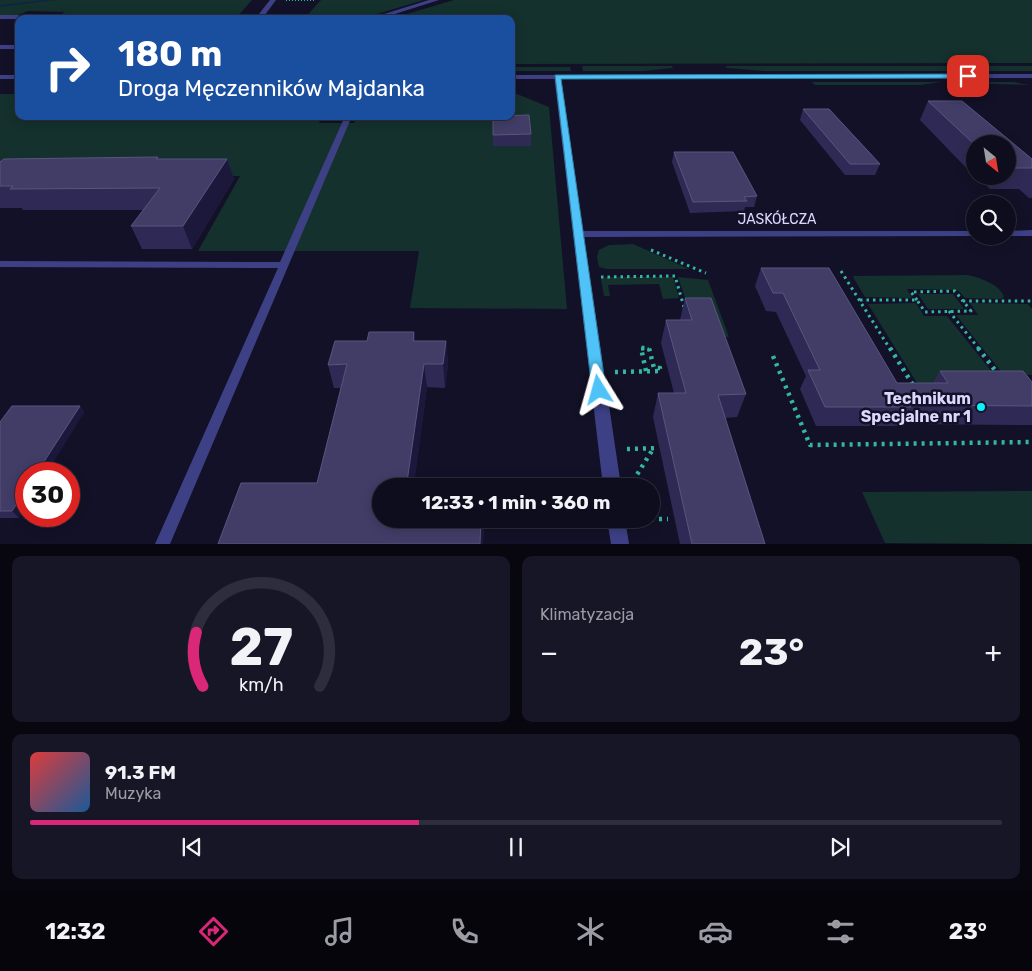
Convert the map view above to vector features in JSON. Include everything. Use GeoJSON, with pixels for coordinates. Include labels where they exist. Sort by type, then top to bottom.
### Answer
{"type":"FeatureCollection","features":[{"type":"Feature","properties":{"kind":"street"},"geometry":{"type":"LineString","coordinates":[[261,15],[273,0]]}},
{"type":"Feature","properties":{"kind":"street"},"geometry":{"type":"LineString","coordinates":[[385,15],[436,0]]}},
{"type":"Feature","properties":{"kind":"street"},"geometry":{"type":"LineString","coordinates":[[0,47],[15,47]]}},
{"type":"Feature","properties":{"kind":"street"},"geometry":{"type":"LineString","coordinates":[[515,77],[1032,76]]}},
{"type":"Feature","properties":{"kind":"street"},"geometry":{"type":"LineString","coordinates":[[0,77],[15,77]]}},
{"type":"Feature","properties":{"kind":"street"},"geometry":{"type":"LineString","coordinates":[[557,77],[611,478]]}},
{"type":"Feature","properties":{"kind":"street","name":"JASKÓŁCZA"},"geometry":{"type":"LineString","coordinates":[[578,234],[966,234]]}},
{"type":"Feature","properties":{"kind":"street"},"geometry":{"type":"LineString","coordinates":[[1016,234],[1032,234]]}},
{"type":"Feature","properties":{"kind":"street"},"geometry":{"type":"LineString","coordinates":[[617,528],[620,544]]}},
{"type":"Feature","properties":{"kind":"lane"},"geometry":{"type":"LineString","coordinates":[[0,17],[15,17]]}},
{"type":"Feature","properties":{"kind":"lane"},"geometry":{"type":"LineString","coordinates":[[162,544],[347,120]]}},
{"type":"Feature","properties":{"kind":"lane"},"geometry":{"type":"LineString","coordinates":[[0,264],[284,264]]}},
{"type":"Feature","properties":{"kind":"path"},"geometry":{"type":"LineString","coordinates":[[273,0],[314,0]]}},
{"type":"Feature","properties":{"kind":"path"},"geometry":{"type":"LineString","coordinates":[[647,248],[706,273]]}},
{"type":"Feature","properties":{"kind":"path"},"geometry":{"type":"LineString","coordinates":[[841,271],[912,385],[922,385]]}},
{"type":"Feature","properties":{"kind":"path"},"geometry":{"type":"LineString","coordinates":[[598,277],[675,276],[685,310],[692,310]]}},
{"type":"Feature","properties":{"kind":"path"},"geometry":{"type":"LineString","coordinates":[[955,291],[963,301],[970,312],[925,312],[911,292],[955,291]]}},
{"type":"Feature","properties":{"kind":"path"},"geometry":{"type":"LineString","coordinates":[[860,300],[917,300]]}},
{"type":"Feature","properties":{"kind":"path"},"geometry":{"type":"LineString","coordinates":[[963,301],[1032,301]]}},
{"type":"Feature","properties":{"kind":"path"},"geometry":{"type":"LineString","coordinates":[[949,311],[1001,378]]}},
{"type":"Feature","properties":{"kind":"path"},"geometry":{"type":"LineString","coordinates":[[612,372],[662,371],[660,368],[654,368],[649,348],[641,348],[646,371]]}},
{"type":"Feature","properties":{"kind":"path"},"geometry":{"type":"LineString","coordinates":[[773,356],[810,445],[1032,442]]}},
{"type":"Feature","properties":{"kind":"path"},"geometry":{"type":"LineString","coordinates":[[624,449],[660,448]]}},
{"type":"Feature","properties":{"kind":"path"},"geometry":{"type":"LineString","coordinates":[[635,478],[653,449]]}},
{"type":"Feature","properties":{"kind":"path"},"geometry":{"type":"LineString","coordinates":[[660,519],[668,519]]}},
{"type":"Feature","properties":{"kind":"green space"},"geometry":{"type":"Polygon","coordinates":[[[0,0],[252,0],[239,15],[60,15],[65,12],[28,11],[15,16],[0,16],[0,0]]]}},
{"type":"Feature","properties":{"kind":"green space"},"geometry":{"type":"Polygon","coordinates":[[[321,0],[424,0],[373,15],[308,15],[321,0]]]}},
{"type":"Feature","properties":{"kind":"green space"},"geometry":{"type":"Polygon","coordinates":[[[454,0],[1032,0],[1032,63],[515,64],[515,15],[403,15],[454,0]]]}},
{"type":"Feature","properties":{"kind":"green space"},"geometry":{"type":"Polygon","coordinates":[[[582,66],[672,66],[673,68],[643,71],[583,71],[582,66]]]}},
{"type":"Feature","properties":{"kind":"green space"},"geometry":{"type":"Polygon","coordinates":[[[725,66],[1032,66],[1032,71],[764,71],[727,68],[725,66]]]}},
{"type":"Feature","properties":{"kind":"green space"},"geometry":{"type":"Polygon","coordinates":[[[515,67],[570,67],[571,71],[515,71],[515,67]]]}},
{"type":"Feature","properties":{"kind":"green space"},"geometry":{"type":"Polygon","coordinates":[[[812,82],[941,82],[921,85],[815,85],[812,82]]]}},
{"type":"Feature","properties":{"kind":"green space"},"geometry":{"type":"Polygon","coordinates":[[[941,82],[1014,82],[1029,85],[941,82]]]}},
{"type":"Feature","properties":{"kind":"green space"},"geometry":{"type":"Polygon","coordinates":[[[0,94],[15,94],[15,120],[320,120],[319,123],[354,123],[355,120],[515,120],[515,94],[517,94],[549,107],[567,309],[410,308],[419,251],[198,251],[240,176],[0,176],[0,94]]]}},
{"type":"Feature","properties":{"kind":"green space"},"geometry":{"type":"Polygon","coordinates":[[[633,244],[689,269],[607,269],[599,267],[597,257],[599,250],[609,245],[633,244]]]}},
{"type":"Feature","properties":{"kind":"green space"},"geometry":{"type":"Polygon","coordinates":[[[967,275],[994,285],[1004,297],[1001,299],[965,298],[958,290],[907,289],[912,298],[865,297],[853,277],[854,276],[967,275]]]}},
{"type":"Feature","properties":{"kind":"green space"},"geometry":{"type":"Polygon","coordinates":[[[607,277],[673,277],[679,298],[663,299],[659,284],[608,285],[610,296],[604,296],[601,279],[607,277]]]}},
{"type":"Feature","properties":{"kind":"green space"},"geometry":{"type":"Polygon","coordinates":[[[678,277],[708,280],[729,337],[710,336],[687,304],[678,277]]]}},
{"type":"Feature","properties":{"kind":"green space"},"geometry":{"type":"Polygon","coordinates":[[[918,294],[953,294],[964,309],[928,309],[918,294]]]}},
{"type":"Feature","properties":{"kind":"green space"},"geometry":{"type":"Polygon","coordinates":[[[916,303],[924,316],[947,316],[1000,382],[917,383],[868,304],[916,303]]]}},
{"type":"Feature","properties":{"kind":"green space"},"geometry":{"type":"Polygon","coordinates":[[[970,303],[1028,304],[1032,309],[1032,375],[1003,374],[956,315],[978,315],[970,303]]]}},
{"type":"Feature","properties":{"kind":"green space"},"geometry":{"type":"Polygon","coordinates":[[[1032,491],[1032,544],[885,543],[862,492],[1032,491]]]}},
{"type":"Feature","properties":{"kind":"building"},"geometry":{"type":"Polygon","coordinates":[[[928,101],[962,101],[1003,135],[966,135],[966,137],[928,101]]]}},
{"type":"Feature","properties":{"kind":"building"},"geometry":{"type":"Polygon","coordinates":[[[803,109],[829,109],[880,164],[850,164],[803,109]]]}},
{"type":"Feature","properties":{"kind":"building"},"geometry":{"type":"Polygon","coordinates":[[[515,115],[529,115],[531,134],[493,135],[493,120],[515,120],[515,115]]]}},
{"type":"Feature","properties":{"kind":"building"},"geometry":{"type":"Polygon","coordinates":[[[1016,146],[1032,159],[1032,168],[1016,168],[1016,146]]]}},
{"type":"Feature","properties":{"kind":"building"},"geometry":{"type":"Polygon","coordinates":[[[674,152],[733,152],[757,196],[744,197],[747,201],[693,202],[674,152]]]}},
{"type":"Feature","properties":{"kind":"building"},"geometry":{"type":"Polygon","coordinates":[[[158,157],[156,159],[227,159],[183,226],[131,226],[160,188],[10,189],[13,186],[0,186],[0,162],[4,159],[158,157]]]}},
{"type":"Feature","properties":{"kind":"building"},"geometry":{"type":"Polygon","coordinates":[[[761,268],[829,268],[897,383],[948,383],[940,371],[1023,371],[1032,382],[1032,406],[910,405],[911,407],[825,407],[808,370],[820,370],[783,293],[773,293],[761,268]]]}},
{"type":"Feature","properties":{"kind":"building"},"geometry":{"type":"Polygon","coordinates":[[[685,298],[711,298],[746,394],[718,395],[765,544],[692,544],[658,393],[686,393],[666,320],[692,320],[685,298]]]}},
{"type":"Feature","properties":{"kind":"building"},"geometry":{"type":"Polygon","coordinates":[[[369,332],[414,332],[413,341],[446,341],[443,364],[424,364],[408,478],[372,478],[372,528],[481,528],[480,544],[218,544],[241,483],[317,483],[347,364],[328,365],[335,341],[367,341],[369,332]]]}},
{"type":"Feature","properties":{"kind":"building"},"geometry":{"type":"Polygon","coordinates":[[[12,406],[80,406],[44,462],[15,462],[15,506],[12,511],[0,511],[0,422],[12,406]]]}},
{"type":"Feature","properties":{"kind":"waterway"},"geometry":{"type":"LineString","coordinates":[[0,6],[54,0]]}},
{"type":"Feature","properties":{"kind":"place","name":"Technikum Specjalne nr 1"},"geometry":{"type":"Point","coordinates":[981,407]}},
{"type":"Feature","properties":{"kind":"route"},"geometry":{"type":"LineString","coordinates":[[599,390],[557,77],[968,76]]}}]}
